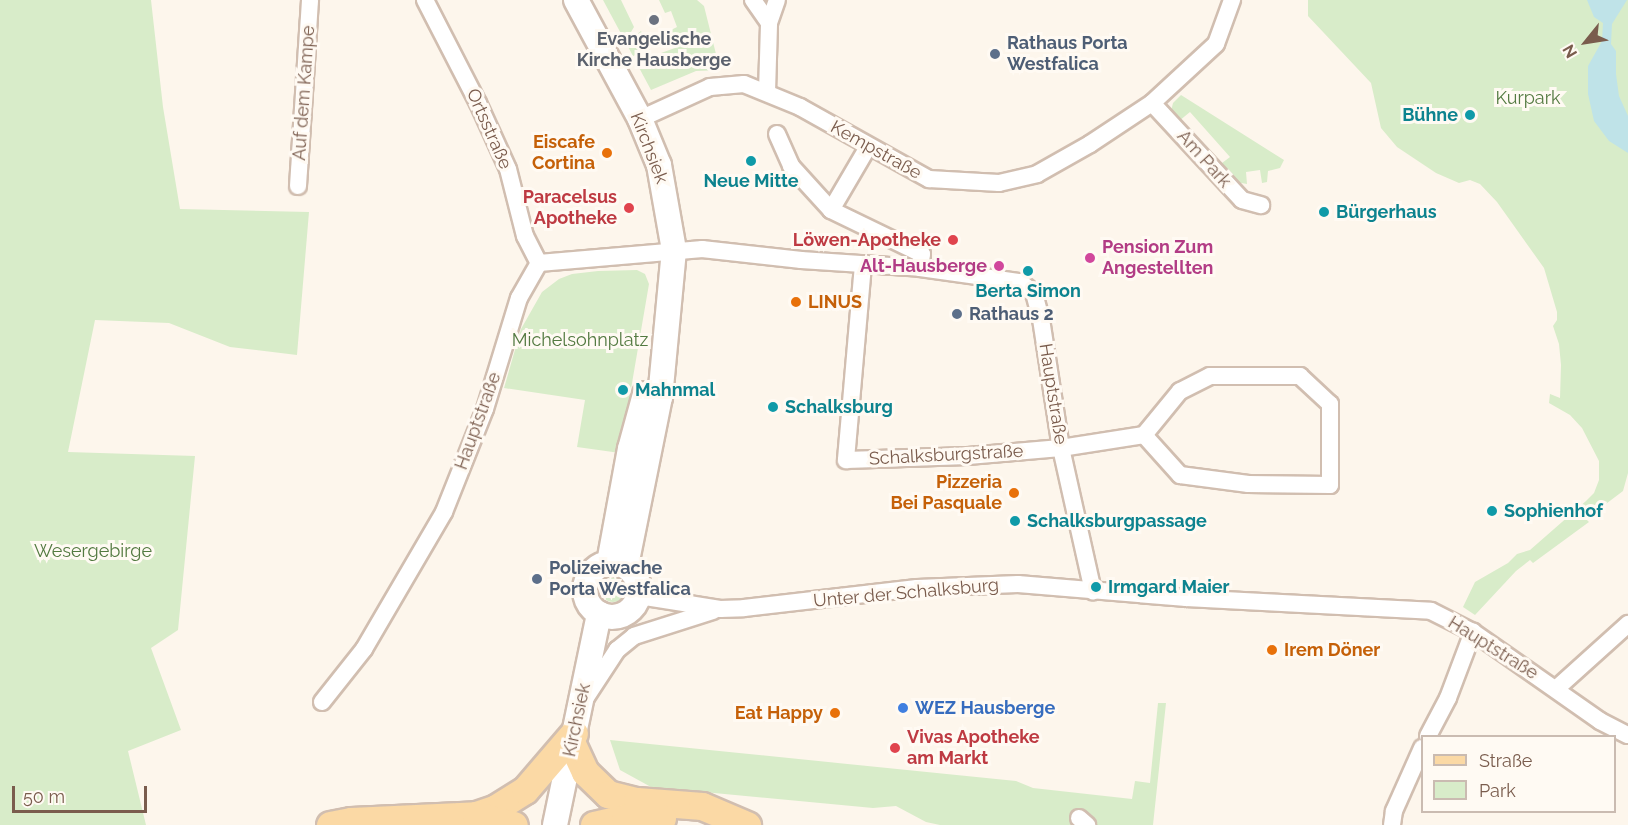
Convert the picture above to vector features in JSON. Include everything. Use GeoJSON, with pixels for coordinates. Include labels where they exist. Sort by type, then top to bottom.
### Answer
{"type":"FeatureCollection","features":[{"type":"Feature","properties":{"kind":"main road","name":"Kirchsiek"},"geometry":{"type":"LineString","coordinates":[[576,0],[640,118],[659,165],[674,250],[660,396],[617,564]]}},
{"type":"Feature","properties":{"kind":"main road"},"geometry":{"type":"LineString","coordinates":[[617,564],[637,579],[639,596],[636,604],[624,615],[607,617],[599,614],[587,601],[586,583],[594,569],[617,564]]}},
{"type":"Feature","properties":{"kind":"main road","name":"Kirchsiek"},"geometry":{"type":"LineString","coordinates":[[555,825],[599,614]]}},
{"type":"Feature","properties":{"kind":"main road"},"geometry":{"type":"LineString","coordinates":[[330,825],[351,821],[476,815],[496,808],[525,790],[575,729]]}},
{"type":"Feature","properties":{"kind":"main road"},"geometry":{"type":"LineString","coordinates":[[575,729],[585,772],[608,795],[638,801],[702,806],[747,825]]}},
{"type":"Feature","properties":{"kind":"main road"},"geometry":{"type":"LineString","coordinates":[[476,815],[514,825]]}},
{"type":"Feature","properties":{"kind":"main road"},"geometry":{"type":"LineString","coordinates":[[594,825],[643,817],[738,825]]}},
{"type":"Feature","properties":{"kind":"street","name":"Auf dem Kampe"},"geometry":{"type":"LineString","coordinates":[[298,186],[310,0]]}},
{"type":"Feature","properties":{"kind":"street","name":"Ortsstraße"},"geometry":{"type":"LineString","coordinates":[[425,0],[478,103],[508,169],[525,236],[539,263]]}},
{"type":"Feature","properties":{"kind":"street"},"geometry":{"type":"LineString","coordinates":[[753,0],[769,23]]}},
{"type":"Feature","properties":{"kind":"street"},"geometry":{"type":"LineString","coordinates":[[767,92],[769,23],[777,0]]}},
{"type":"Feature","properties":{"kind":"street","name":"Kempstraße"},"geometry":{"type":"LineString","coordinates":[[640,118],[710,87],[744,84],[800,107],[929,179],[999,183],[1037,174],[1090,144],[1152,103],[1216,44],[1232,0]]}},
{"type":"Feature","properties":{"kind":"street","name":"Am Park"},"geometry":{"type":"LineString","coordinates":[[1152,103],[1242,200],[1261,205]]}},
{"type":"Feature","properties":{"kind":"street"},"geometry":{"type":"LineString","coordinates":[[777,134],[791,166],[831,210],[922,254],[921,268]]}},
{"type":"Feature","properties":{"kind":"street"},"geometry":{"type":"LineString","coordinates":[[831,210],[868,147]]}},
{"type":"Feature","properties":{"kind":"street","name":"Hauptstraße"},"geometry":{"type":"LineString","coordinates":[[322,702],[364,649],[444,512],[485,409],[519,298],[539,263],[702,249],[863,266],[921,268],[1020,282],[1034,293],[1041,319],[1061,448],[1093,591],[1431,611],[1473,632],[1557,688],[1600,721],[1628,735]]}},
{"type":"Feature","properties":{"kind":"street","name":"Schalksburgstraße"},"geometry":{"type":"LineString","coordinates":[[863,266],[846,460],[968,456],[1061,448]]}},
{"type":"Feature","properties":{"kind":"street"},"geometry":{"type":"LineString","coordinates":[[1061,448],[1144,435],[1179,391],[1210,376],[1300,376],[1330,404],[1330,485],[1248,484],[1180,475],[1144,435]]}},
{"type":"Feature","properties":{"kind":"street","name":"Unter der Schalksburg"},"geometry":{"type":"LineString","coordinates":[[575,729],[617,650],[629,639],[653,628],[720,609],[971,584],[1018,584],[1093,591]]}},
{"type":"Feature","properties":{"kind":"street","name":"Unter der Schalksburg"},"geometry":{"type":"LineString","coordinates":[[639,596],[720,609]]}},
{"type":"Feature","properties":{"kind":"street"},"geometry":{"type":"LineString","coordinates":[[1557,688],[1628,624]]}},
{"type":"Feature","properties":{"kind":"street"},"geometry":{"type":"LineString","coordinates":[[1429,735],[1448,698],[1473,632]]}},
{"type":"Feature","properties":{"kind":"street"},"geometry":{"type":"LineString","coordinates":[[1392,825],[1394,811],[1421,750]]}},
{"type":"Feature","properties":{"kind":"green space","name":"Wesergebirge"},"geometry":{"type":"Polygon","coordinates":[[[0,0],[151,0],[163,107],[180,209],[309,212],[297,355],[230,347],[169,323],[95,320],[68,452],[195,456],[178,630],[151,648],[181,730],[128,751],[146,825],[0,825],[0,0]]]}},
{"type":"Feature","properties":{"kind":"green space"},"geometry":{"type":"Polygon","coordinates":[[[603,0],[621,0],[634,27],[631,32],[636,35],[641,31],[650,50],[633,56],[603,0]]]}},
{"type":"Feature","properties":{"kind":"green space"},"geometry":{"type":"Polygon","coordinates":[[[659,0],[697,0],[704,6],[720,70],[696,71],[651,90],[636,62],[675,48],[667,32],[677,27],[671,11],[665,13],[659,0]]]}},
{"type":"Feature","properties":{"kind":"green space","name":"Kurpark"},"geometry":{"type":"Polygon","coordinates":[[[1308,0],[1628,0],[1628,473],[1623,491],[1586,519],[1589,522],[1533,563],[1530,560],[1516,571],[1475,615],[1463,607],[1475,582],[1508,563],[1517,554],[1530,550],[1586,501],[1594,493],[1599,480],[1599,461],[1582,428],[1570,415],[1549,403],[1550,394],[1560,398],[1561,365],[1559,344],[1553,326],[1557,320],[1557,312],[1544,268],[1497,202],[1480,184],[1470,180],[1459,183],[1436,173],[1397,147],[1381,128],[1371,83],[1308,16],[1308,0]]]}},
{"type":"Feature","properties":{"kind":"green space"},"geometry":{"type":"Polygon","coordinates":[[[1181,95],[1284,160],[1280,168],[1268,171],[1267,182],[1262,183],[1260,170],[1246,172],[1247,184],[1236,182],[1218,166],[1230,157],[1190,112],[1179,121],[1171,111],[1173,103],[1181,95]]]}},
{"type":"Feature","properties":{"kind":"green space","name":"Michelsohnplatz"},"geometry":{"type":"Polygon","coordinates":[[[637,270],[645,274],[649,284],[620,453],[577,447],[585,400],[504,388],[521,329],[542,292],[559,279],[572,274],[598,271],[637,270]]]}},
{"type":"Feature","properties":{"kind":"green space"},"geometry":{"type":"Polygon","coordinates":[[[613,578],[618,579],[624,585],[624,595],[618,601],[613,602],[608,601],[602,595],[601,590],[602,585],[608,579],[613,578]]]}},
{"type":"Feature","properties":{"kind":"green space"},"geometry":{"type":"Polygon","coordinates":[[[1158,703],[1166,703],[1153,825],[940,825],[926,822],[896,806],[873,808],[651,787],[620,770],[610,740],[1016,781],[1033,788],[1132,799],[1135,781],[1150,783],[1158,703]]]}},
{"type":"Feature","properties":{"kind":"water"},"geometry":{"type":"Polygon","coordinates":[[[1587,0],[1627,0],[1612,24],[1611,44],[1616,51],[1619,96],[1628,116],[1628,153],[1609,141],[1594,121],[1588,94],[1588,66],[1602,41],[1603,23],[1594,17],[1587,0]]]}},
{"type":"Feature","properties":{"kind":"place","name":"Evangelische Kirche Hausberge"},"geometry":{"type":"Point","coordinates":[654,20]}},
{"type":"Feature","properties":{"kind":"place","name":"Rathaus Porta Westfalica"},"geometry":{"type":"Point","coordinates":[995,54]}},
{"type":"Feature","properties":{"kind":"place","name":"Bühne"},"geometry":{"type":"Point","coordinates":[1470,115]}},
{"type":"Feature","properties":{"kind":"place","name":"Eiscafe Cortina"},"geometry":{"type":"Point","coordinates":[607,153]}},
{"type":"Feature","properties":{"kind":"place","name":"Neue Mitte"},"geometry":{"type":"Point","coordinates":[751,161]}},
{"type":"Feature","properties":{"kind":"place","name":"Paracelsus Apotheke"},"geometry":{"type":"Point","coordinates":[629,208]}},
{"type":"Feature","properties":{"kind":"place","name":"Bürgerhaus"},"geometry":{"type":"Point","coordinates":[1324,212]}},
{"type":"Feature","properties":{"kind":"place","name":"Löwen-Apotheke"},"geometry":{"type":"Point","coordinates":[953,240]}},
{"type":"Feature","properties":{"kind":"place","name":"Pension Zum Angestellten"},"geometry":{"type":"Point","coordinates":[1090,258]}},
{"type":"Feature","properties":{"kind":"place","name":"Alt-Hausberge"},"geometry":{"type":"Point","coordinates":[999,266]}},
{"type":"Feature","properties":{"kind":"place","name":"Berta Simon"},"geometry":{"type":"Point","coordinates":[1028,271]}},
{"type":"Feature","properties":{"kind":"place","name":"LINUS"},"geometry":{"type":"Point","coordinates":[796,302]}},
{"type":"Feature","properties":{"kind":"place","name":"Rathaus 2"},"geometry":{"type":"Point","coordinates":[957,314]}},
{"type":"Feature","properties":{"kind":"place","name":"Mahnmal"},"geometry":{"type":"Point","coordinates":[623,390]}},
{"type":"Feature","properties":{"kind":"place","name":"Schalksburg"},"geometry":{"type":"Point","coordinates":[773,407]}},
{"type":"Feature","properties":{"kind":"place","name":"Pizzeria Bei Pasquale"},"geometry":{"type":"Point","coordinates":[1014,493]}},
{"type":"Feature","properties":{"kind":"place","name":"Sophienhof"},"geometry":{"type":"Point","coordinates":[1492,511]}},
{"type":"Feature","properties":{"kind":"place","name":"Schalksburgpassage"},"geometry":{"type":"Point","coordinates":[1015,521]}},
{"type":"Feature","properties":{"kind":"place","name":"Polizeiwache Porta Westfalica"},"geometry":{"type":"Point","coordinates":[537,579]}},
{"type":"Feature","properties":{"kind":"place","name":"Irmgard Maier"},"geometry":{"type":"Point","coordinates":[1096,587]}},
{"type":"Feature","properties":{"kind":"place","name":"Irem Döner"},"geometry":{"type":"Point","coordinates":[1272,650]}},
{"type":"Feature","properties":{"kind":"place","name":"WEZ Hausberge"},"geometry":{"type":"Point","coordinates":[903,708]}},
{"type":"Feature","properties":{"kind":"place","name":"Eat Happy"},"geometry":{"type":"Point","coordinates":[835,713]}},
{"type":"Feature","properties":{"kind":"place","name":"Vivas Apotheke am Markt"},"geometry":{"type":"Point","coordinates":[895,748]}}]}
